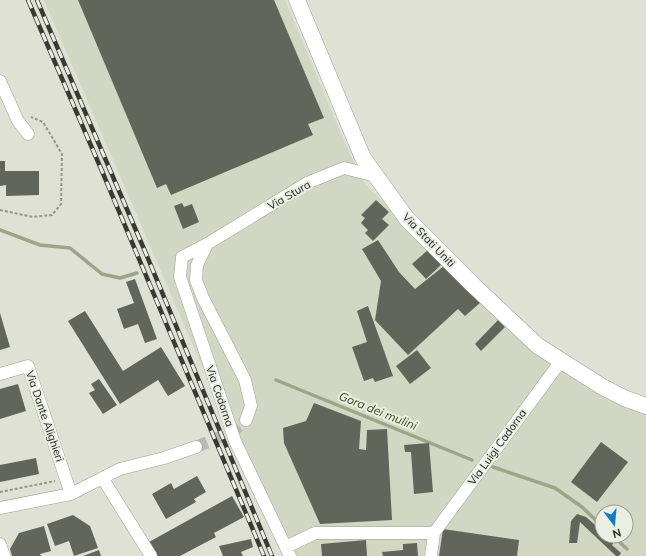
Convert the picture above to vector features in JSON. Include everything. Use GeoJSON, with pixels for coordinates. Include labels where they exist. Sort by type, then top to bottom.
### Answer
{"type":"FeatureCollection","features":[{"type":"Feature","properties":{"kind":"street","name":"Via Stati Uniti"},"geometry":{"type":"LineString","coordinates":[[297,0],[363,158],[408,219],[474,286],[538,346],[624,398],[646,406]]}},
{"type":"Feature","properties":{"kind":"street"},"geometry":{"type":"LineString","coordinates":[[0,81],[18,121],[28,134]]}},
{"type":"Feature","properties":{"kind":"street","name":"Via Stura"},"geometry":{"type":"LineString","coordinates":[[208,244],[307,183],[344,168],[376,176]]}},
{"type":"Feature","properties":{"kind":"street"},"geometry":{"type":"LineString","coordinates":[[208,244],[197,265],[196,280],[203,298],[245,380],[251,406],[246,420]]}},
{"type":"Feature","properties":{"kind":"street","name":"Via Cadorna"},"geometry":{"type":"LineString","coordinates":[[208,244],[182,257],[180,277],[235,441],[288,551]]}},
{"type":"Feature","properties":{"kind":"street","name":"Via Luigi Cadorna"},"geometry":{"type":"LineString","coordinates":[[431,556],[434,533],[561,361]]}},
{"type":"Feature","properties":{"kind":"street","name":"Via Dante Alighieri"},"geometry":{"type":"LineString","coordinates":[[0,374],[28,366],[71,494]]}},
{"type":"Feature","properties":{"kind":"street"},"geometry":{"type":"LineString","coordinates":[[0,508],[71,494],[120,469],[164,458],[196,447]]}},
{"type":"Feature","properties":{"kind":"street"},"geometry":{"type":"LineString","coordinates":[[103,479],[151,556]]}},
{"type":"Feature","properties":{"kind":"street"},"geometry":{"type":"LineString","coordinates":[[288,551],[315,533],[434,533]]}},
{"type":"Feature","properties":{"kind":"street"},"geometry":{"type":"LineString","coordinates":[[0,544],[4,556]]}},
{"type":"Feature","properties":{"kind":"path"},"geometry":{"type":"LineString","coordinates":[[0,210],[12,214],[33,217],[52,215],[61,204],[62,154],[44,122],[33,117],[18,121]]}},
{"type":"Feature","properties":{"kind":"path"},"geometry":{"type":"LineString","coordinates":[[0,492],[66,479]]}},
{"type":"Feature","properties":{"kind":"shaded area"},"geometry":{"type":"Polygon","coordinates":[[[44,0],[285,0],[346,146],[365,184],[513,330],[622,406],[646,415],[646,556],[284,556],[44,0]]]}},
{"type":"Feature","properties":{"kind":"building"},"geometry":{"type":"Polygon","coordinates":[[[78,0],[274,0],[324,118],[308,124],[313,135],[171,195],[166,184],[157,188],[78,0]]]}},
{"type":"Feature","properties":{"kind":"building"},"geometry":{"type":"Polygon","coordinates":[[[0,161],[5,161],[5,171],[39,171],[39,195],[6,196],[6,185],[0,186],[0,161]]]}},
{"type":"Feature","properties":{"kind":"building"},"geometry":{"type":"Polygon","coordinates":[[[376,200],[389,212],[382,219],[389,225],[373,241],[365,233],[368,230],[361,223],[365,218],[361,215],[376,200]]]}},
{"type":"Feature","properties":{"kind":"building"},"geometry":{"type":"Polygon","coordinates":[[[182,203],[184,207],[192,204],[199,222],[183,229],[174,206],[182,203]]]}},
{"type":"Feature","properties":{"kind":"building"},"geometry":{"type":"Polygon","coordinates":[[[378,240],[399,272],[415,289],[444,266],[481,302],[465,316],[458,309],[408,355],[375,320],[381,281],[362,249],[378,240]]]}},
{"type":"Feature","properties":{"kind":"building"},"geometry":{"type":"Polygon","coordinates":[[[429,249],[442,264],[426,279],[412,264],[429,249]]]}},
{"type":"Feature","properties":{"kind":"building"},"geometry":{"type":"Polygon","coordinates":[[[135,279],[157,339],[145,343],[138,324],[124,329],[117,309],[134,303],[126,282],[135,279]]]}},
{"type":"Feature","properties":{"kind":"building"},"geometry":{"type":"Polygon","coordinates":[[[368,306],[393,376],[375,382],[373,378],[364,381],[352,347],[367,342],[357,311],[368,306]]]}},
{"type":"Feature","properties":{"kind":"building"},"geometry":{"type":"Polygon","coordinates":[[[85,311],[123,371],[161,347],[185,386],[168,396],[158,380],[120,404],[68,321],[85,311]]]}},
{"type":"Feature","properties":{"kind":"building"},"geometry":{"type":"Polygon","coordinates":[[[0,313],[10,347],[0,350],[0,313]]]}},
{"type":"Feature","properties":{"kind":"building"},"geometry":{"type":"Polygon","coordinates":[[[498,320],[505,327],[481,351],[475,344],[498,320]]]}},
{"type":"Feature","properties":{"kind":"building"},"geometry":{"type":"Polygon","coordinates":[[[417,350],[431,368],[410,384],[396,366],[417,350]]]}},
{"type":"Feature","properties":{"kind":"building"},"geometry":{"type":"Polygon","coordinates":[[[99,379],[117,405],[103,414],[89,393],[95,390],[91,384],[99,379]]]}},
{"type":"Feature","properties":{"kind":"building"},"geometry":{"type":"Polygon","coordinates":[[[18,384],[26,411],[0,419],[0,389],[18,384]]]}},
{"type":"Feature","properties":{"kind":"building"},"geometry":{"type":"Polygon","coordinates":[[[314,403],[361,421],[359,449],[366,450],[367,430],[387,429],[392,520],[320,524],[284,443],[283,428],[306,421],[314,403]]]}},
{"type":"Feature","properties":{"kind":"building"},"geometry":{"type":"Polygon","coordinates":[[[601,442],[628,462],[597,502],[571,482],[601,442]]]}},
{"type":"Feature","properties":{"kind":"building"},"geometry":{"type":"Polygon","coordinates":[[[429,443],[433,492],[414,494],[411,452],[405,452],[404,445],[429,443]]]}},
{"type":"Feature","properties":{"kind":"building"},"geometry":{"type":"Polygon","coordinates":[[[36,458],[39,474],[0,482],[0,465],[36,458]]]}},
{"type":"Feature","properties":{"kind":"building"},"geometry":{"type":"Polygon","coordinates":[[[197,476],[206,492],[194,499],[196,502],[166,519],[152,494],[171,483],[174,489],[197,476]]]}},
{"type":"Feature","properties":{"kind":"building"},"geometry":{"type":"Polygon","coordinates":[[[232,496],[244,517],[214,533],[216,537],[180,556],[157,556],[149,542],[232,496]]]}},
{"type":"Feature","properties":{"kind":"building"},"geometry":{"type":"Polygon","coordinates":[[[577,514],[586,517],[594,524],[594,535],[580,522],[577,543],[569,543],[571,521],[577,514]]]}},
{"type":"Feature","properties":{"kind":"building"},"geometry":{"type":"Polygon","coordinates":[[[73,515],[90,526],[98,548],[74,556],[69,541],[55,546],[47,524],[73,515]]]}},
{"type":"Feature","properties":{"kind":"building"},"geometry":{"type":"Polygon","coordinates":[[[44,526],[51,551],[40,554],[41,556],[12,556],[10,549],[19,533],[44,526]]]}},
{"type":"Feature","properties":{"kind":"building"},"geometry":{"type":"Polygon","coordinates":[[[443,529],[519,540],[517,556],[439,556],[443,529]]]}},
{"type":"Feature","properties":{"kind":"building"},"geometry":{"type":"Polygon","coordinates":[[[251,539],[253,547],[241,552],[243,556],[223,556],[219,546],[251,539]]]}},
{"type":"Feature","properties":{"kind":"building"},"geometry":{"type":"Polygon","coordinates":[[[366,540],[367,556],[322,556],[321,544],[366,540]]]}},
{"type":"Feature","properties":{"kind":"building"},"geometry":{"type":"Polygon","coordinates":[[[417,543],[418,556],[383,556],[382,552],[403,550],[403,544],[417,543]]]}},
{"type":"Feature","properties":{"kind":"building"},"geometry":{"type":"Polygon","coordinates":[[[603,544],[613,544],[621,553],[619,556],[616,556],[603,544]]]}},
{"type":"Feature","properties":{"kind":"building"},"geometry":{"type":"Polygon","coordinates":[[[99,550],[101,556],[83,556],[99,550]]]}},
{"type":"Feature","properties":{"kind":"waterway","name":"Gora dei mulini"},"geometry":{"type":"LineString","coordinates":[[0,230],[40,245],[70,248],[102,274],[120,278],[137,273]]}},
{"type":"Feature","properties":{"kind":"waterway","name":"Gora dei mulini"},"geometry":{"type":"LineString","coordinates":[[276,380],[472,460]]}},
{"type":"Feature","properties":{"kind":"waterway","name":"Gora dei mulini"},"geometry":{"type":"LineString","coordinates":[[493,467],[555,488],[582,507],[594,518]]}},
{"type":"Feature","properties":{"kind":"waterway","name":"Gora dei mulini"},"geometry":{"type":"LineString","coordinates":[[622,544],[627,549]]}},
{"type":"Feature","properties":{"kind":"tunnel"},"geometry":{"type":"LineString","coordinates":[[196,447],[232,432],[246,420]]}},
{"type":"Feature","properties":{"kind":"railway"},"geometry":{"type":"LineString","coordinates":[[28,0],[102,171],[264,556]]}},
{"type":"Feature","properties":{"kind":"railway"},"geometry":{"type":"LineString","coordinates":[[37,0],[144,249],[272,556]]}}]}
